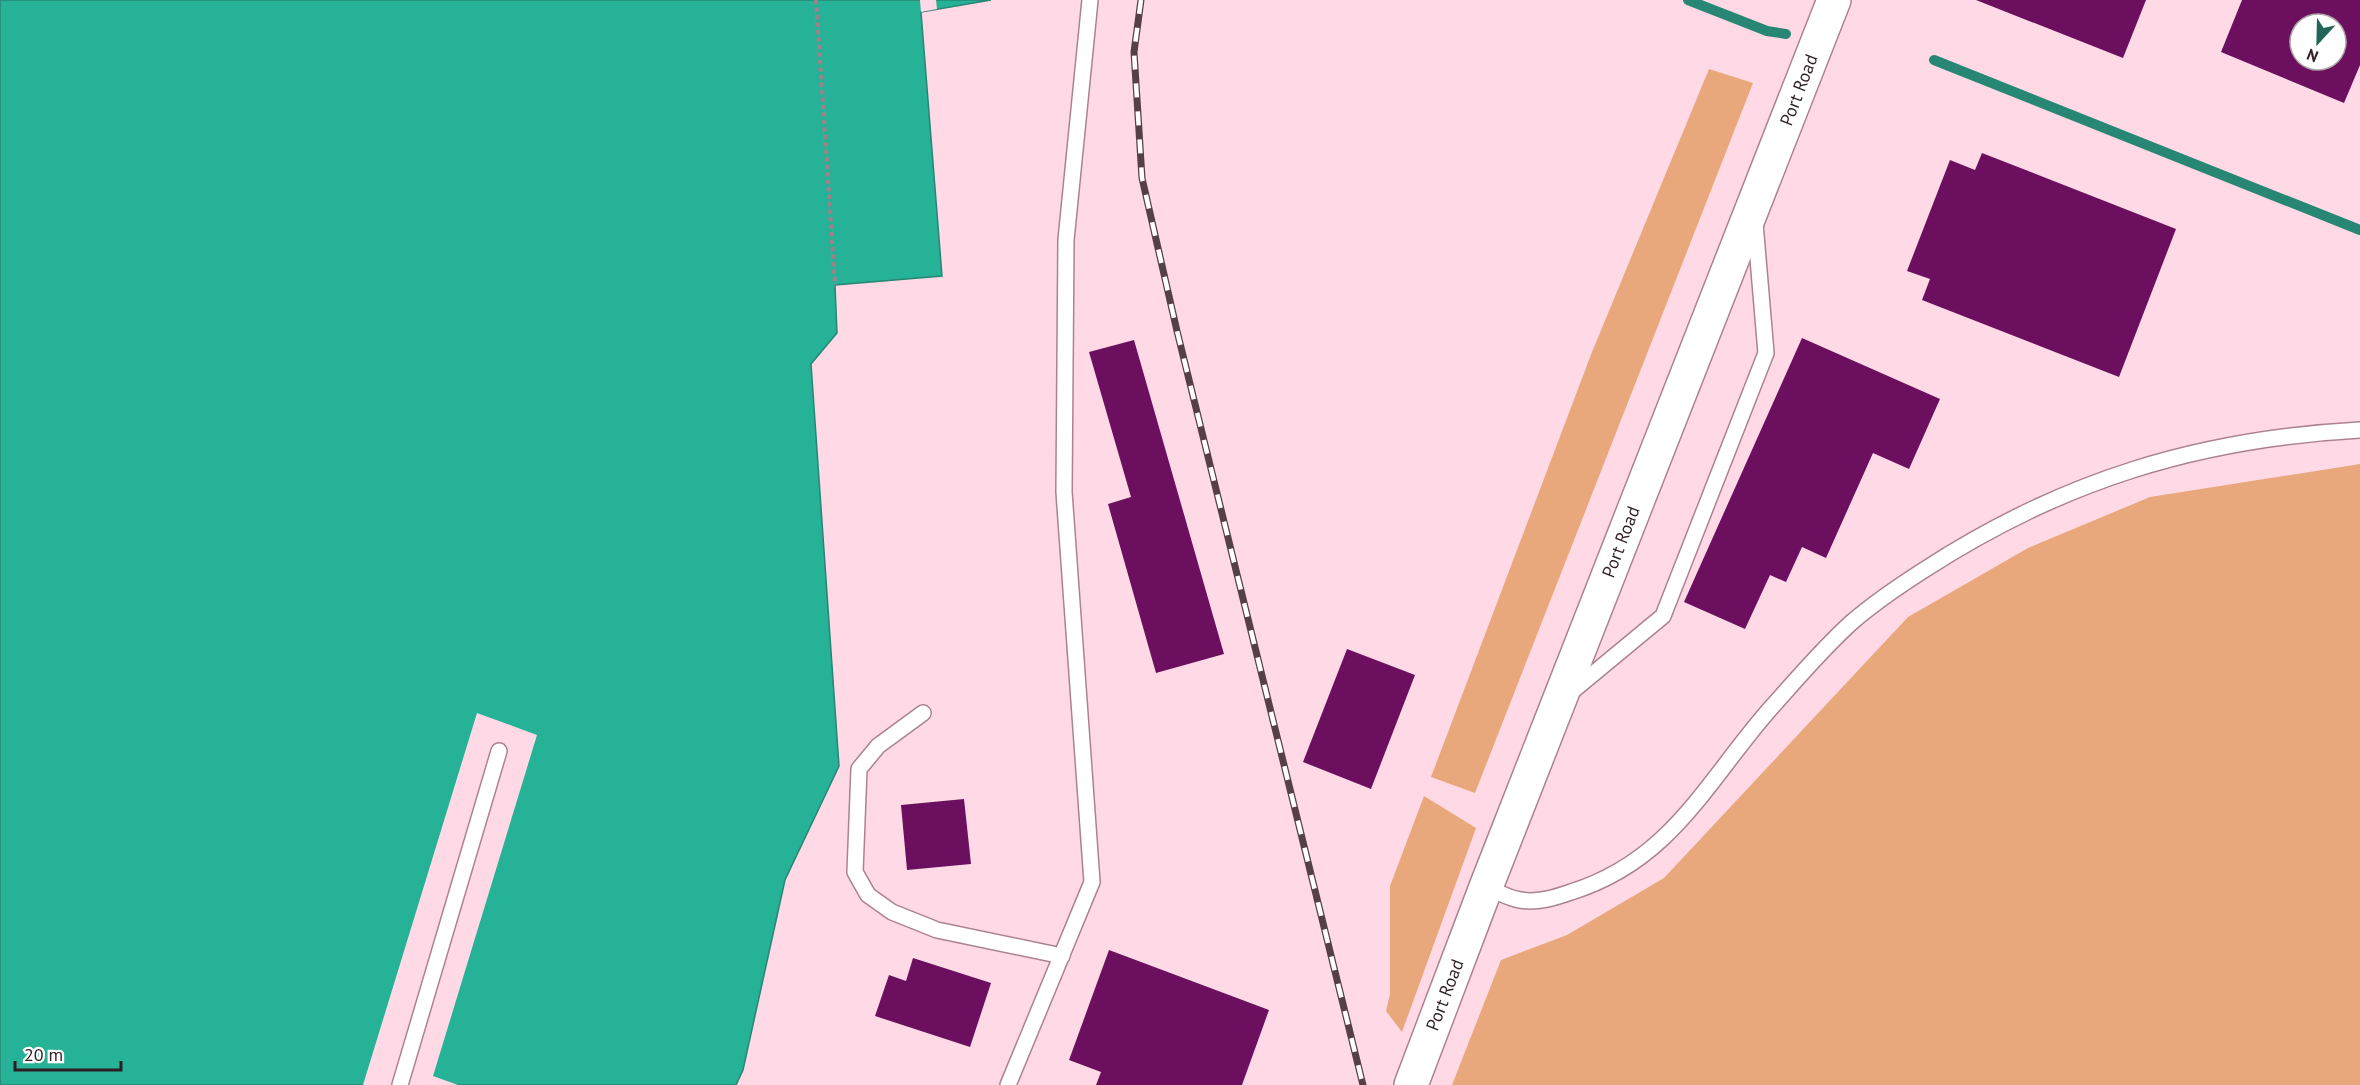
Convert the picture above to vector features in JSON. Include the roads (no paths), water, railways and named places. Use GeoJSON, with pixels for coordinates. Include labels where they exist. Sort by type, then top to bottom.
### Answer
{"type":"FeatureCollection","features":[{"type":"Feature","properties":{"kind":"main road","name":"Port Road"},"geometry":{"type":"LineString","coordinates":[[1411,1085],[1557,704],[1834,0]]}},
{"type":"Feature","properties":{"kind":"lane"},"geometry":{"type":"LineString","coordinates":[[1008,1085],[1092,882],[1064,492],[1066,240],[1090,0]]}},
{"type":"Feature","properties":{"kind":"lane"},"geometry":{"type":"LineString","coordinates":[[1557,704],[1663,616],[1668,605],[1766,353],[1753,205]]}},
{"type":"Feature","properties":{"kind":"lane"},"geometry":{"type":"LineString","coordinates":[[1486,887],[1519,900],[1538,901],[1585,888],[1615,874],[1645,854],[1671,831],[1703,797],[1768,711],[1851,622],[1925,569],[2018,517],[2112,475],[2158,460],[2252,441],[2360,430]]}},
{"type":"Feature","properties":{"kind":"lane"},"geometry":{"type":"LineString","coordinates":[[923,713],[878,746],[859,770],[855,872],[868,895],[901,915],[937,930],[1062,956]]}},
{"type":"Feature","properties":{"kind":"lane"},"geometry":{"type":"LineString","coordinates":[[400,1085],[499,751]]}},
{"type":"Feature","properties":{"kind":"waterway"},"geometry":{"type":"LineString","coordinates":[[1688,0],[1767,31],[1786,34]]}},
{"type":"Feature","properties":{"kind":"waterway"},"geometry":{"type":"LineString","coordinates":[[1934,60],[2360,230]]}},
{"type":"Feature","properties":{"kind":"railway"},"geometry":{"type":"LineString","coordinates":[[1141,0],[1134,52],[1142,178],[1177,331],[1363,1085]]}}]}
